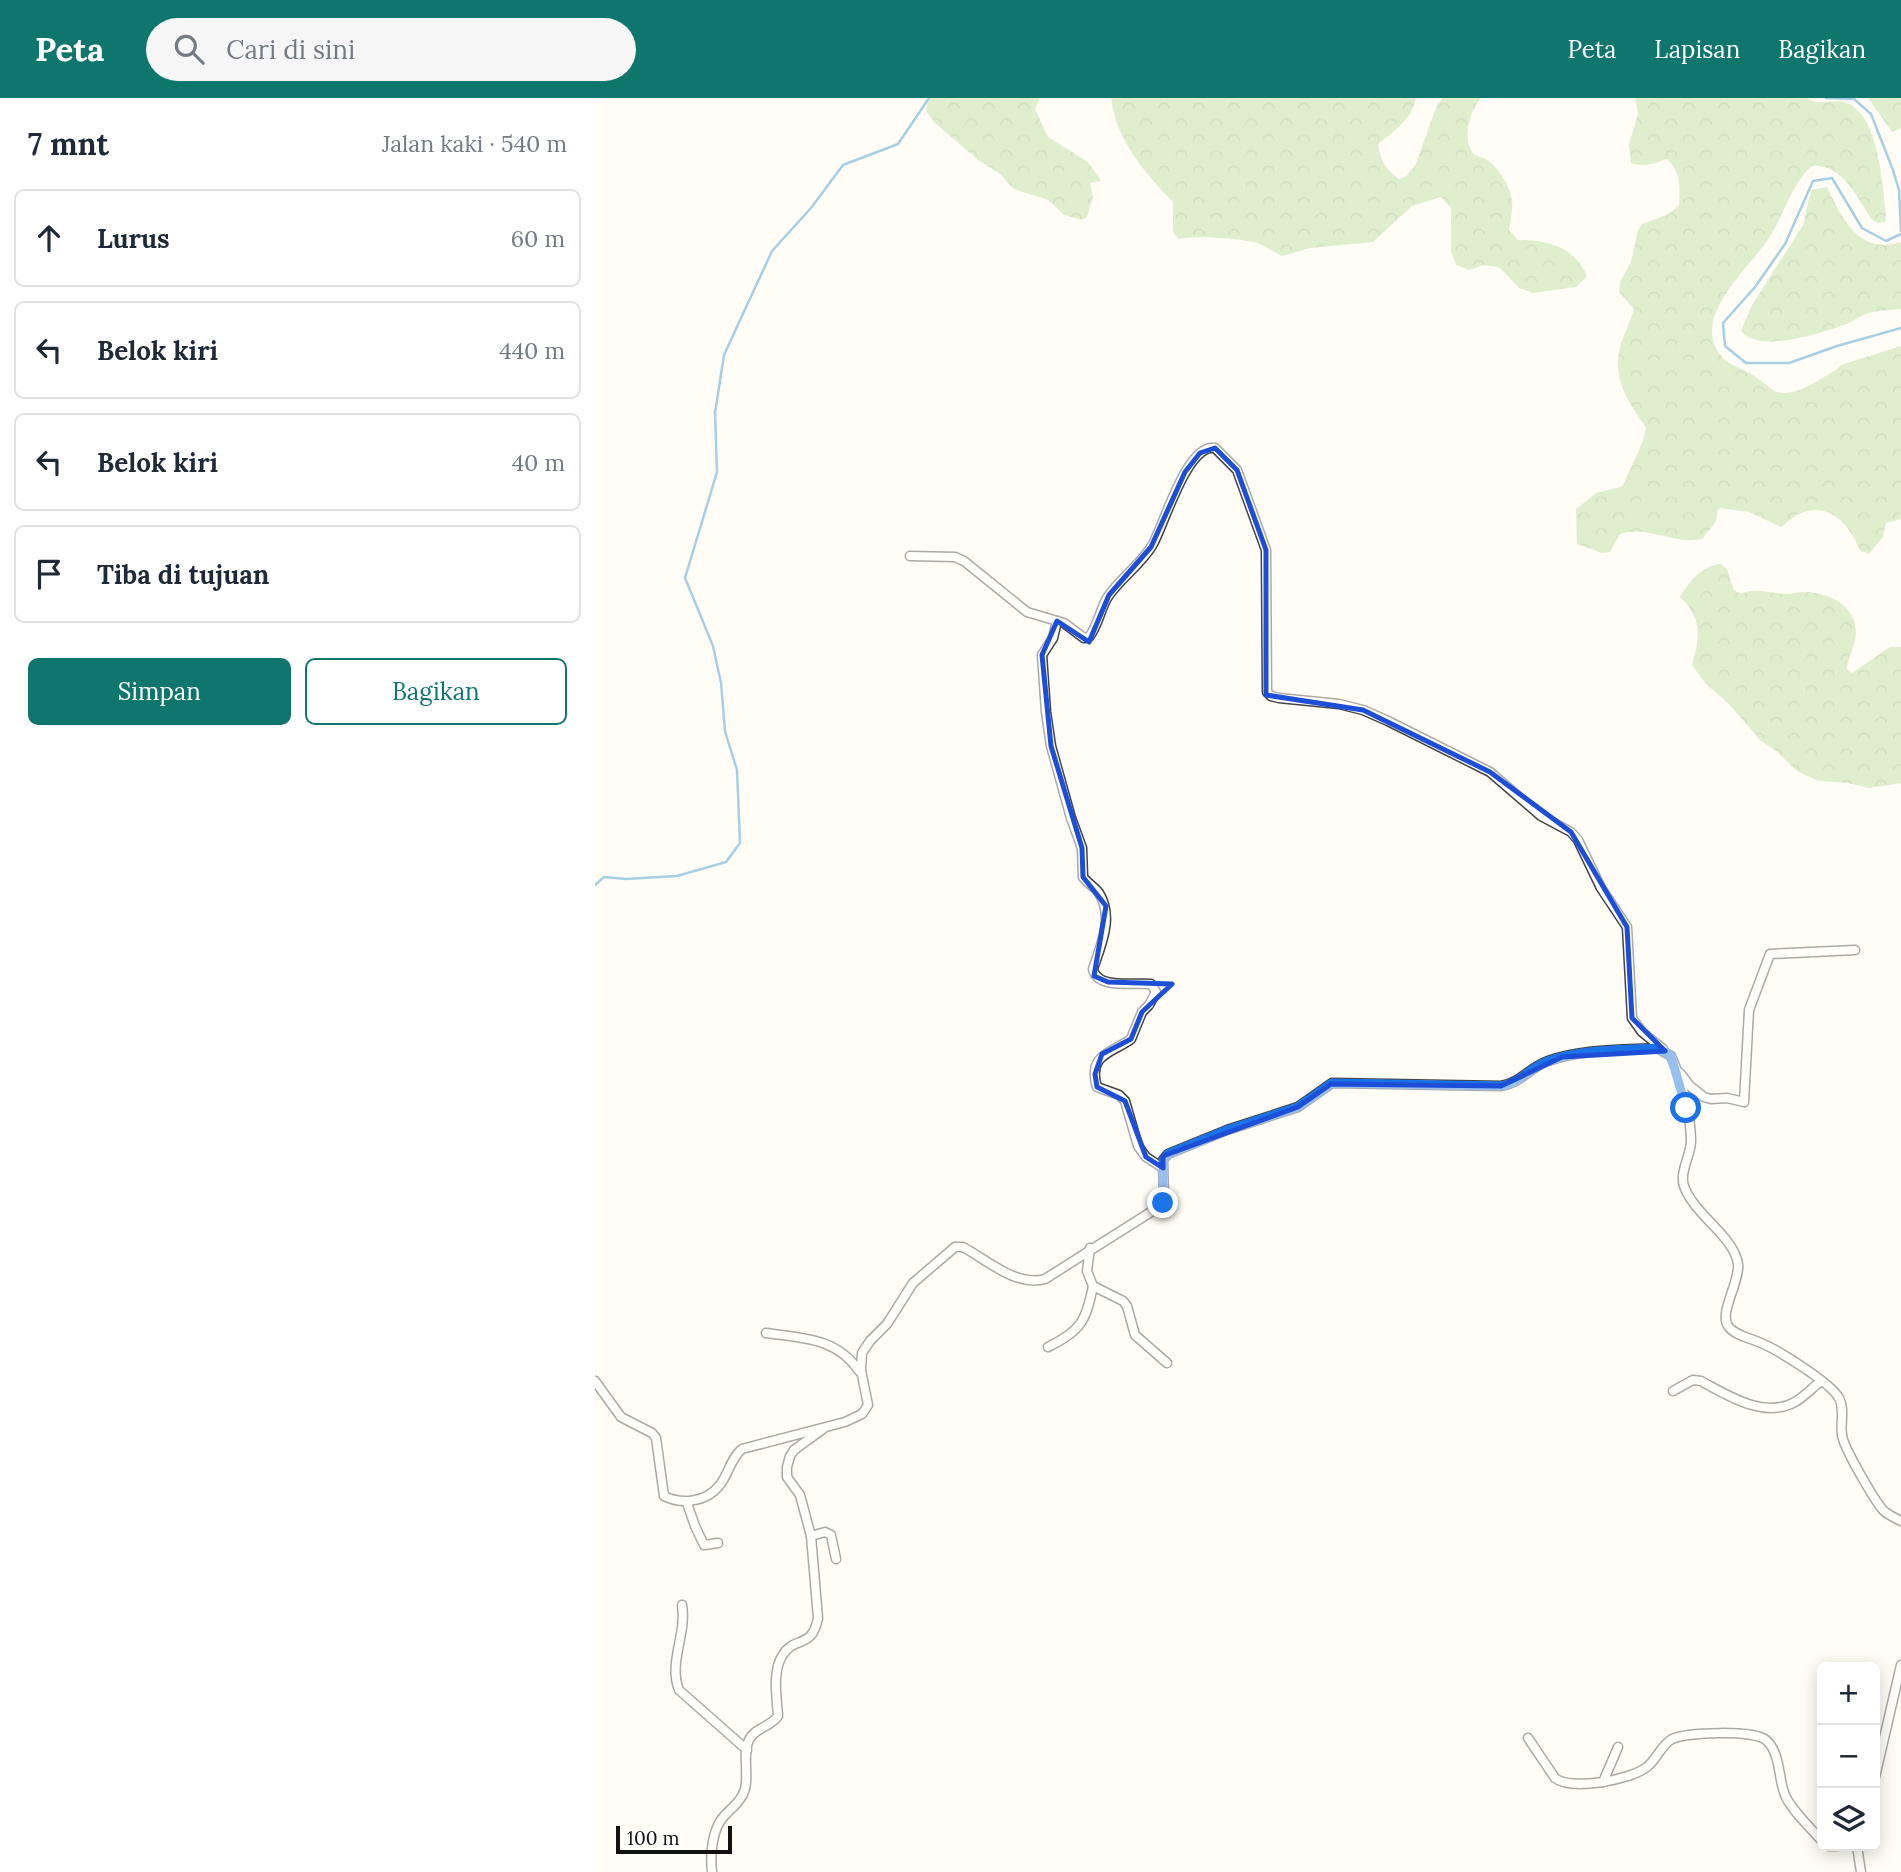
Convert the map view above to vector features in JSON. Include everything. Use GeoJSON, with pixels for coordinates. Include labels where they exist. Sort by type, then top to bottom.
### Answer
{"type":"FeatureCollection","features":[{"type":"Feature","properties":{"kind":"street"},"geometry":{"type":"LineString","coordinates":[[910,556],[955,557],[964,561],[1027,612],[1057,621],[1079,636],[1089,637],[1109,595],[1151,547],[1185,472],[1200,453],[1207,448],[1215,448],[1237,470],[1266,550],[1267,692],[1279,698],[1339,704],[1363,710],[1388,721],[1490,772],[1541,816],[1571,832],[1578,840],[1601,888],[1626,928],[1632,1018],[1642,1032],[1671,1056],[1676,1068],[1691,1139],[1683,1180],[1685,1188],[1698,1209],[1733,1250],[1737,1260],[1738,1278],[1726,1314],[1728,1325],[1737,1333],[1766,1345],[1821,1381],[1841,1402],[1842,1436],[1846,1448],[1883,1510],[1901,1521]]}},
{"type":"Feature","properties":{"kind":"street"},"geometry":{"type":"LineString","coordinates":[[1057,621],[1053,638],[1042,655],[1046,712],[1051,746],[1070,818],[1082,848],[1083,877],[1096,889],[1106,906],[1106,923],[1093,969],[1094,975],[1099,980],[1108,982],[1151,984],[1156,992],[1149,1006],[1142,1012],[1132,1039],[1102,1054],[1098,1060],[1095,1082],[1097,1087],[1119,1095],[1125,1101],[1138,1146],[1146,1157],[1163,1168]]}},
{"type":"Feature","properties":{"kind":"street"},"geometry":{"type":"LineString","coordinates":[[1676,1068],[1690,1086],[1704,1097],[1744,1102],[1749,1010],[1770,954],[1855,950]]}},
{"type":"Feature","properties":{"kind":"street"},"geometry":{"type":"LineString","coordinates":[[595,1381],[621,1417],[652,1433],[656,1438],[664,1496],[687,1503],[718,1488],[734,1457],[742,1449],[845,1422],[866,1411],[867,1400],[860,1357],[866,1345],[887,1324],[913,1283],[951,1249],[963,1247],[1026,1280],[1045,1279],[1090,1248],[1162,1205],[1163,1160],[1168,1154],[1227,1130],[1298,1107],[1332,1083],[1501,1086],[1520,1081],[1542,1063],[1562,1056],[1648,1049],[1665,1051]]}},
{"type":"Feature","properties":{"kind":"street"},"geometry":{"type":"LineString","coordinates":[[1048,1347],[1077,1331],[1084,1319],[1093,1286],[1087,1271],[1090,1248]]}},
{"type":"Feature","properties":{"kind":"street"},"geometry":{"type":"LineString","coordinates":[[1093,1286],[1123,1301],[1127,1306],[1135,1335],[1167,1363]]}},
{"type":"Feature","properties":{"kind":"street"},"geometry":{"type":"LineString","coordinates":[[766,1333],[825,1343],[849,1356],[862,1376]]}},
{"type":"Feature","properties":{"kind":"street"},"geometry":{"type":"LineString","coordinates":[[1674,1391],[1693,1380],[1701,1381],[1750,1405],[1770,1409],[1793,1403],[1821,1381]]}},
{"type":"Feature","properties":{"kind":"street"},"geometry":{"type":"LineString","coordinates":[[712,1872],[715,1831],[742,1796],[745,1788],[747,1750],[751,1736],[778,1716],[777,1674],[783,1653],[812,1637],[816,1629],[818,1618],[811,1536],[800,1495],[787,1477],[787,1467],[795,1450],[825,1427]]}},
{"type":"Feature","properties":{"kind":"street"},"geometry":{"type":"LineString","coordinates":[[687,1503],[704,1545],[718,1544]]}},
{"type":"Feature","properties":{"kind":"street"},"geometry":{"type":"LineString","coordinates":[[811,1536],[825,1532],[831,1535],[835,1559]]}},
{"type":"Feature","properties":{"kind":"street"},"geometry":{"type":"LineString","coordinates":[[682,1605],[684,1619],[675,1668],[675,1681],[679,1690],[747,1750]]}},
{"type":"Feature","properties":{"kind":"street"},"geometry":{"type":"LineString","coordinates":[[1880,1755],[1901,1665]]}},
{"type":"Feature","properties":{"kind":"street"},"geometry":{"type":"LineString","coordinates":[[1528,1738],[1560,1782],[1603,1782],[1617,1781],[1644,1769],[1663,1747],[1672,1739],[1681,1736],[1749,1733],[1761,1737],[1769,1742],[1787,1800],[1817,1835]]}},
{"type":"Feature","properties":{"kind":"street"},"geometry":{"type":"LineString","coordinates":[[1603,1782],[1618,1747]]}},
{"type":"Feature","properties":{"kind":"street"},"geometry":{"type":"LineString","coordinates":[[1858,1851],[1861,1872]]}},
{"type":"Feature","properties":{"kind":"highlighted area"},"geometry":{"type":"Polygon","coordinates":[[[1215,448],[1237,470],[1266,550],[1266,695],[1363,710],[1490,772],[1571,832],[1627,927],[1632,1018],[1665,1051],[1562,1057],[1501,1086],[1331,1084],[1298,1107],[1163,1156],[1163,1168],[1146,1157],[1125,1101],[1097,1087],[1095,1074],[1102,1054],[1131,1039],[1142,1012],[1172,984],[1108,982],[1094,976],[1106,906],[1083,877],[1082,848],[1051,746],[1046,712],[1042,655],[1057,621],[1089,642],[1109,595],[1151,547],[1185,472],[1200,453],[1215,448]]]}},
{"type":"Feature","properties":{"kind":"green space"},"geometry":{"type":"Polygon","coordinates":[[[928,98],[1040,98],[1035,109],[1048,137],[1088,162],[1101,181],[1090,183],[1093,197],[1087,217],[1081,220],[1064,215],[1048,200],[1014,189],[999,173],[978,160],[935,123],[926,111],[928,98]]]}},
{"type":"Feature","properties":{"kind":"green space"},"geometry":{"type":"Polygon","coordinates":[[[1111,98],[1416,98],[1411,113],[1396,130],[1378,144],[1384,164],[1399,179],[1415,166],[1437,105],[1443,98],[1481,98],[1471,117],[1468,141],[1474,154],[1493,165],[1507,186],[1512,206],[1509,230],[1518,240],[1549,244],[1568,252],[1582,266],[1587,276],[1576,287],[1533,293],[1519,288],[1499,267],[1484,265],[1469,270],[1456,265],[1451,251],[1451,208],[1441,197],[1412,206],[1373,242],[1310,248],[1282,256],[1250,241],[1206,237],[1178,239],[1173,232],[1173,202],[1142,167],[1125,142],[1111,98]]]}},
{"type":"Feature","properties":{"kind":"green space"},"geometry":{"type":"Polygon","coordinates":[[[1635,98],[1807,98],[1816,102],[1844,102],[1856,108],[1865,119],[1877,150],[1885,222],[1872,220],[1840,176],[1832,170],[1812,166],[1794,189],[1771,235],[1726,294],[1712,326],[1714,343],[1723,358],[1774,391],[1784,393],[1808,386],[1841,365],[1901,346],[1901,519],[1886,523],[1883,537],[1869,554],[1861,551],[1853,536],[1837,517],[1815,510],[1799,514],[1781,527],[1749,512],[1719,508],[1715,523],[1702,539],[1631,532],[1620,534],[1610,552],[1602,553],[1577,544],[1576,509],[1596,493],[1623,486],[1646,428],[1627,397],[1618,371],[1620,349],[1634,309],[1619,292],[1620,282],[1631,262],[1638,230],[1642,224],[1669,214],[1679,205],[1677,175],[1667,159],[1645,165],[1631,163],[1629,144],[1638,114],[1635,98]]]}},
{"type":"Feature","properties":{"kind":"green space"},"geometry":{"type":"Polygon","coordinates":[[[1868,98],[1901,98],[1901,128],[1892,132],[1868,98]]]}},
{"type":"Feature","properties":{"kind":"green space"},"geometry":{"type":"Polygon","coordinates":[[[1827,187],[1846,222],[1863,239],[1886,245],[1901,242],[1901,309],[1869,313],[1844,325],[1791,340],[1762,341],[1750,338],[1741,331],[1752,305],[1803,225],[1811,190],[1827,187]]]}},
{"type":"Feature","properties":{"kind":"green space"},"geometry":{"type":"Polygon","coordinates":[[[1721,564],[1727,569],[1734,590],[1741,594],[1757,591],[1784,594],[1806,592],[1828,596],[1841,603],[1851,614],[1856,628],[1847,669],[1852,673],[1890,647],[1901,647],[1901,783],[1869,788],[1818,781],[1797,771],[1760,740],[1729,704],[1705,683],[1692,665],[1698,636],[1696,621],[1680,597],[1702,571],[1721,564]]]}},
{"type":"Feature","properties":{"kind":"waterway"},"geometry":{"type":"LineString","coordinates":[[595,885],[604,877],[626,879],[677,876],[726,862],[740,843],[737,770],[725,731],[721,683],[713,646],[685,578],[717,472],[715,413],[724,355],[772,251],[811,208],[843,165],[898,144],[929,98]]}},
{"type":"Feature","properties":{"kind":"waterway"},"geometry":{"type":"LineString","coordinates":[[1826,98],[1854,99],[1871,114],[1899,190],[1901,231]]}},
{"type":"Feature","properties":{"kind":"waterway"},"geometry":{"type":"LineString","coordinates":[[1901,234],[1886,241],[1862,228],[1832,178],[1813,181],[1785,244],[1755,287],[1723,323],[1725,346],[1746,363],[1789,363],[1901,328]]}},
{"type":"Feature","properties":{"kind":"route"},"geometry":{"type":"LineString","coordinates":[[1163,1203],[1163,1160],[1168,1154],[1227,1130],[1298,1107],[1332,1083],[1501,1086],[1520,1081],[1542,1063],[1562,1056],[1657,1048],[1671,1056],[1686,1108]]}}]}
